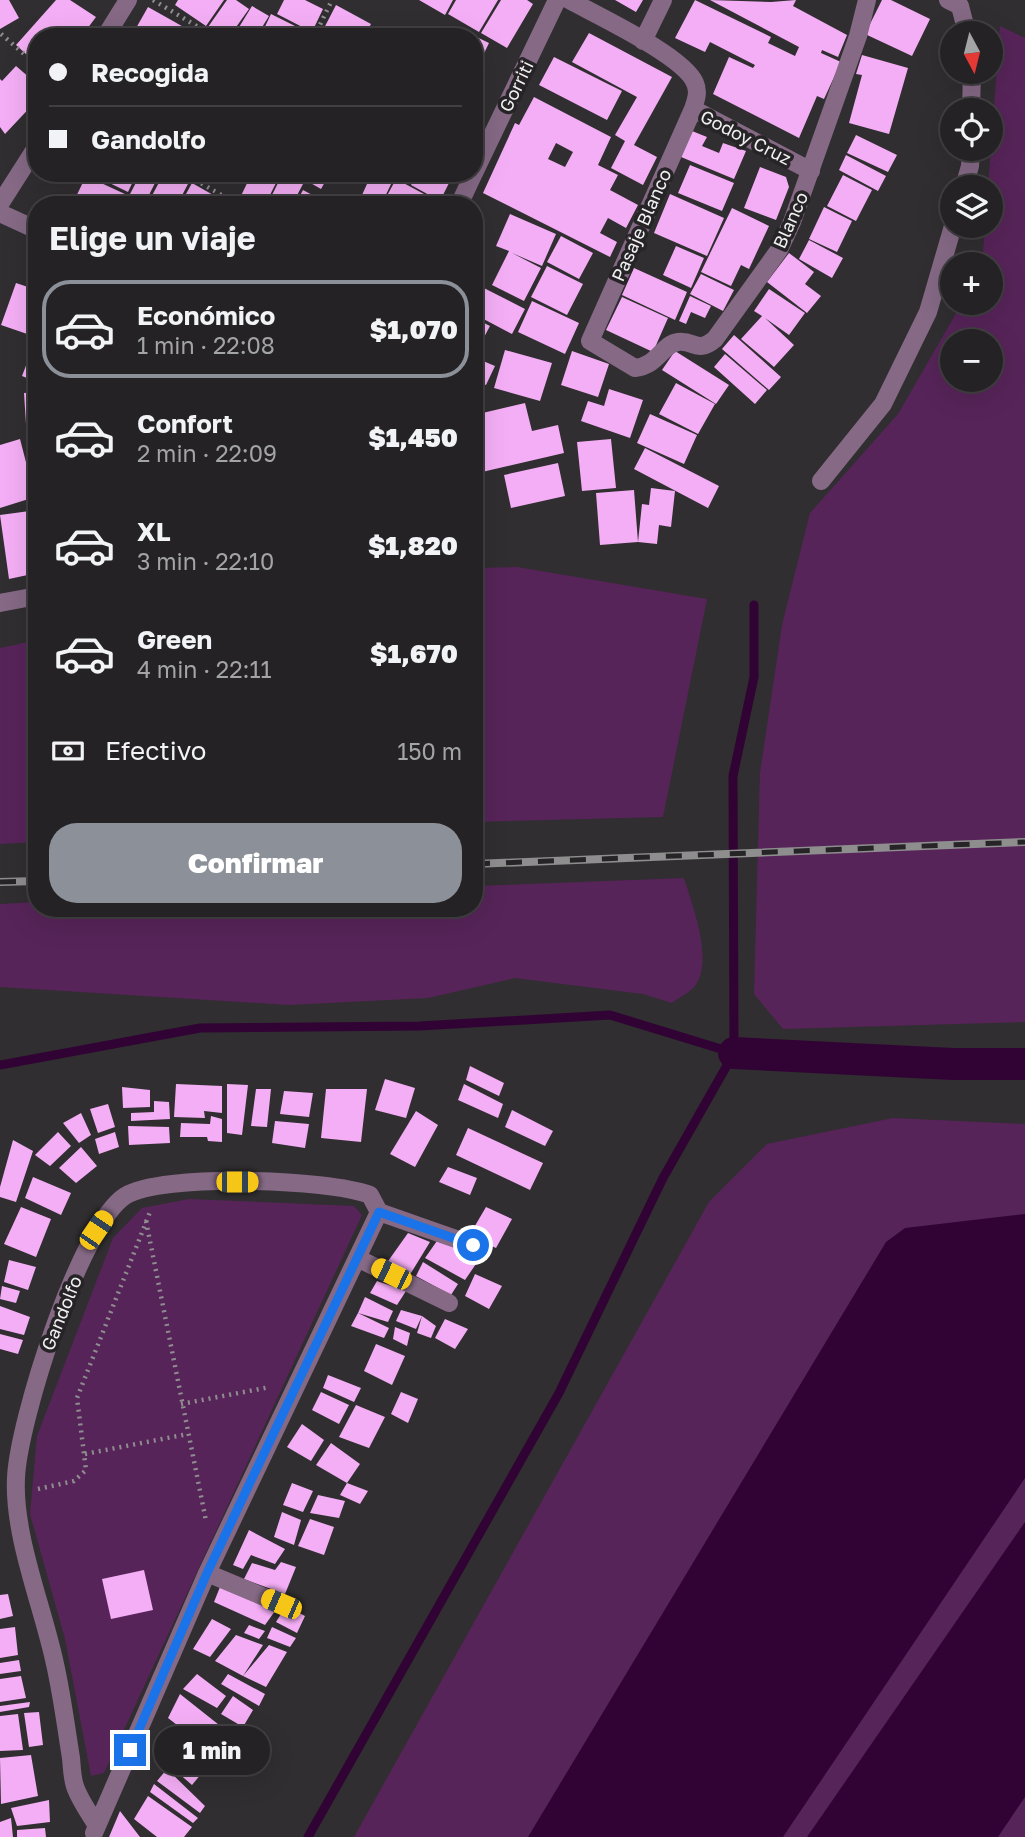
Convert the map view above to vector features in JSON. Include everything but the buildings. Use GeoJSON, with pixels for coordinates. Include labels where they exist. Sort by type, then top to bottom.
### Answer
{"type":"FeatureCollection","features":[{"type":"Feature","properties":{"kind":"street"},"geometry":{"type":"LineString","coordinates":[[111,28],[128,0]]}},
{"type":"Feature","properties":{"kind":"street","name":"Gorriti"},"geometry":{"type":"LineString","coordinates":[[483,154],[557,0]]}},
{"type":"Feature","properties":{"kind":"street","name":"Godoy Cruz"},"geometry":{"type":"LineString","coordinates":[[569,0],[643,41],[688,71],[696,84],[698,96],[693,109],[811,171]]}},
{"type":"Feature","properties":{"kind":"street"},"geometry":{"type":"LineString","coordinates":[[643,41],[663,0]]}},
{"type":"Feature","properties":{"kind":"street"},"geometry":{"type":"LineString","coordinates":[[948,0],[960,6],[964,21]]}},
{"type":"Feature","properties":{"kind":"street","name":"Blanco"},"geometry":{"type":"LineString","coordinates":[[635,368],[654,362],[669,346],[679,342],[698,347],[707,346],[715,339],[779,250],[811,171],[859,36],[862,3]]}},
{"type":"Feature","properties":{"kind":"street","name":"Pasaje Blanco"},"geometry":{"type":"LineString","coordinates":[[635,368],[590,341],[693,109]]}},
{"type":"Feature","properties":{"kind":"street"},"geometry":{"type":"LineString","coordinates":[[0,204],[28,159]]}},
{"type":"Feature","properties":{"kind":"street"},"geometry":{"type":"LineString","coordinates":[[0,213],[28,226]]}},
{"type":"Feature","properties":{"kind":"street"},"geometry":{"type":"LineString","coordinates":[[821,481],[883,404],[928,312],[950,238]]}},
{"type":"Feature","properties":{"kind":"street"},"geometry":{"type":"LineString","coordinates":[[0,603],[28,598]]}},
{"type":"Feature","properties":{"kind":"street","name":"Gandolfo"},"geometry":{"type":"LineString","coordinates":[[283,1182],[353,1189],[370,1195],[379,1212],[210,1566],[95,1832],[76,1788],[56,1666],[19,1519],[16,1494],[19,1443],[48,1341],[96,1230],[124,1196],[142,1188],[160,1185],[283,1182]]}},
{"type":"Feature","properties":{"kind":"street"},"geometry":{"type":"LineString","coordinates":[[379,1212],[473,1245]]}},
{"type":"Feature","properties":{"kind":"street"},"geometry":{"type":"LineString","coordinates":[[357,1258],[449,1303]]}},
{"type":"Feature","properties":{"kind":"street"},"geometry":{"type":"LineString","coordinates":[[210,1566],[281,1604]]}},
{"type":"Feature","properties":{"kind":"path"},"geometry":{"type":"LineString","coordinates":[[153,0],[200,28]]}},
{"type":"Feature","properties":{"kind":"path"},"geometry":{"type":"LineString","coordinates":[[318,28],[332,0]]}},
{"type":"Feature","properties":{"kind":"path"},"geometry":{"type":"LineString","coordinates":[[1,34],[28,57]]}},
{"type":"Feature","properties":{"kind":"path"},"geometry":{"type":"LineString","coordinates":[[199,182],[223,196]]}},
{"type":"Feature","properties":{"kind":"path"},"geometry":{"type":"LineString","coordinates":[[16,1494],[81,1477],[86,1470],[86,1454],[76,1398],[160,1185]]}},
{"type":"Feature","properties":{"kind":"path"},"geometry":{"type":"LineString","coordinates":[[146,1221],[188,1433],[210,1566]]}},
{"type":"Feature","properties":{"kind":"path"},"geometry":{"type":"LineString","coordinates":[[181,1404],[298,1382]]}},
{"type":"Feature","properties":{"kind":"path"},"geometry":{"type":"LineString","coordinates":[[86,1454],[188,1433]]}},
{"type":"Feature","properties":{"kind":"shaded area"},"geometry":{"type":"Polygon","coordinates":[[[1003,27],[1025,38],[1025,1022],[783,1029],[754,994],[760,773],[782,625],[810,513],[898,414],[940,341],[940,392],[1003,392],[1003,329],[947,329],[955,315],[1003,315],[1003,252],[983,252],[984,238],[1003,238],[1003,175],[989,175],[990,161],[1003,161],[1003,98],[995,98],[996,84],[1003,84],[1003,27]]]}},
{"type":"Feature","properties":{"kind":"shaded area"},"geometry":{"type":"Polygon","coordinates":[[[517,567],[707,599],[663,817],[483,822],[483,568],[517,567]]]}},
{"type":"Feature","properties":{"kind":"shaded area"},"geometry":{"type":"Polygon","coordinates":[[[28,642],[28,842],[0,844],[0,648],[28,642]]]}},
{"type":"Feature","properties":{"kind":"shaded area"},"geometry":{"type":"Polygon","coordinates":[[[684,878],[700,933],[700,976],[694,987],[672,1003],[643,994],[515,978],[428,998],[289,1005],[0,987],[0,904],[28,902],[28,917],[483,917],[483,886],[684,878]]]}},
{"type":"Feature","properties":{"kind":"shaded area"},"geometry":{"type":"Polygon","coordinates":[[[893,1118],[1025,1124],[1025,1837],[354,1837],[709,1202],[767,1144],[893,1118]]]}},
{"type":"Feature","properties":{"kind":"shaded area"},"geometry":{"type":"Polygon","coordinates":[[[189,1199],[354,1206],[362,1215],[104,1773],[91,1776],[65,1639],[30,1514],[37,1436],[113,1238],[142,1208],[189,1199]]]}},
{"type":"Feature","properties":{"kind":"shaded area"},"geometry":{"type":"Polygon","coordinates":[[[1025,1214],[1025,1478],[783,1837],[528,1837],[886,1242],[905,1228],[1025,1214]]]}},
{"type":"Feature","properties":{"kind":"shaded area"},"geometry":{"type":"Polygon","coordinates":[[[1025,1522],[1025,1797],[998,1837],[807,1837],[1025,1522]]]}},
{"type":"Feature","properties":{"kind":"waterway"},"geometry":{"type":"LineString","coordinates":[[308,1837],[559,1393],[663,1178],[734,1053],[733,776],[754,677],[754,605]]}},
{"type":"Feature","properties":{"kind":"waterway"},"geometry":{"type":"LineString","coordinates":[[0,1065],[200,1028],[420,1026],[610,1015],[734,1053]]}},
{"type":"Feature","properties":{"kind":"waterway"},"geometry":{"type":"LineString","coordinates":[[734,1053],[953,1064],[1025,1064]]}},
{"type":"Feature","properties":{"kind":"railway"},"geometry":{"type":"LineString","coordinates":[[483,864],[1025,842]]}},
{"type":"Feature","properties":{"kind":"railway"},"geometry":{"type":"LineString","coordinates":[[0,882],[28,881]]}},
{"type":"Feature","properties":{"kind":"route"},"geometry":{"type":"LineString","coordinates":[[130,1750],[207,1573],[379,1212],[473,1245]]}}]}
